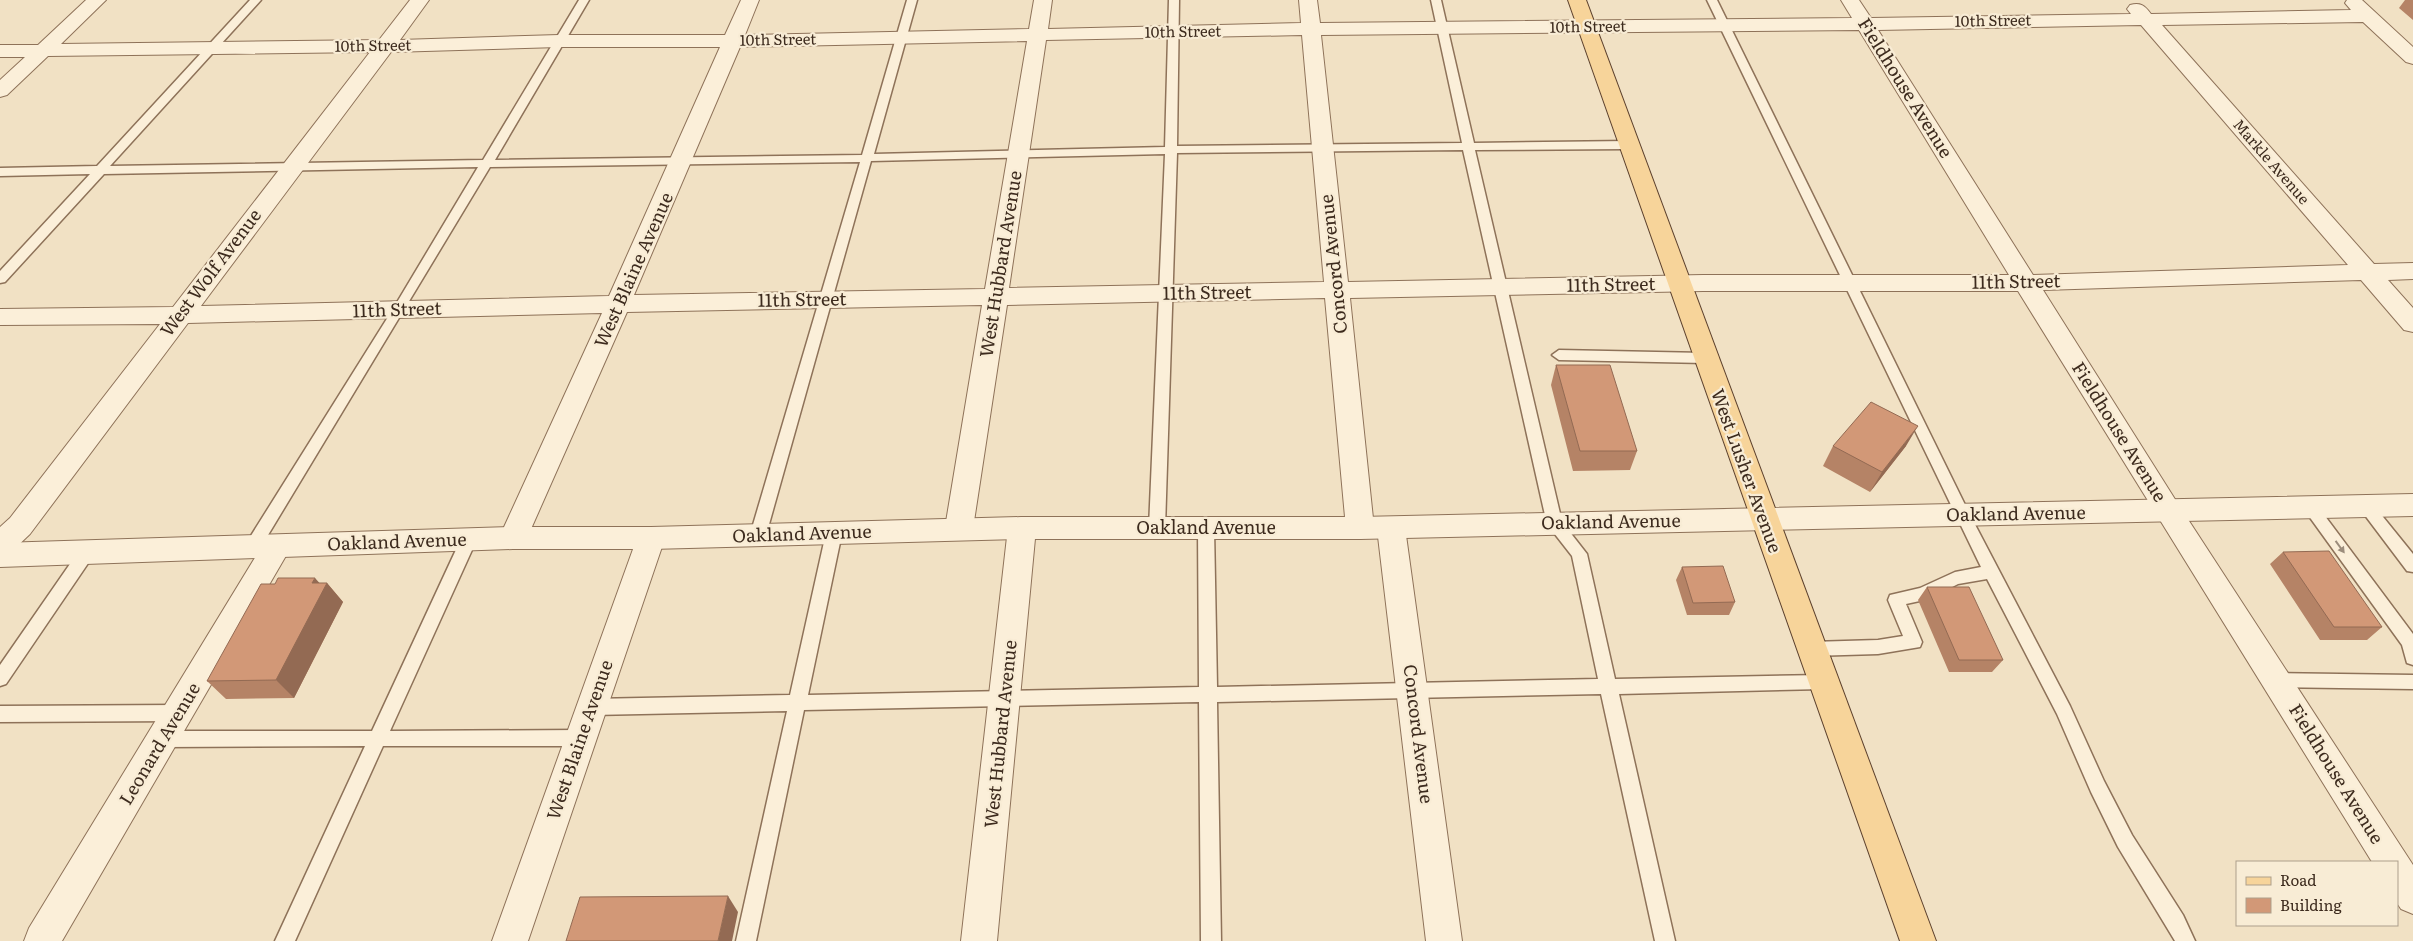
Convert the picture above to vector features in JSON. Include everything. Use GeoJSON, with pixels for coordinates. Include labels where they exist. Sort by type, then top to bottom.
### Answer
{"type":"FeatureCollection","features":[{"type":"Feature","properties":{"kind":"main road","name":"West Lusher Avenue"},"geometry":{"type":"LineString","coordinates":[[1577,0],[1763,519],[1918,941]]}},
{"type":"Feature","properties":{"kind":"street"},"geometry":{"type":"LineString","coordinates":[[0,91],[97,0]]}},
{"type":"Feature","properties":{"kind":"street","name":"West Wolf Avenue"},"geometry":{"type":"LineString","coordinates":[[0,545],[20,526],[420,0]]}},
{"type":"Feature","properties":{"kind":"street","name":"West Blaine Avenue"},"geometry":{"type":"LineString","coordinates":[[513,538],[683,160],[750,0]]}},
{"type":"Feature","properties":{"kind":"street","name":"West Hubbard Avenue"},"geometry":{"type":"LineString","coordinates":[[959,528],[1044,0]]}},
{"type":"Feature","properties":{"kind":"street","name":"Concord Avenue"},"geometry":{"type":"LineString","coordinates":[[1308,0],[1337,291],[1376,528],[1412,691],[1444,941]]}},
{"type":"Feature","properties":{"kind":"street","name":"Fieldhouse Avenue"},"geometry":{"type":"LineString","coordinates":[[1850,0],[2168,512],[2390,861]]}},
{"type":"Feature","properties":{"kind":"street","name":"Markle Avenue"},"geometry":{"type":"LineString","coordinates":[[2129,0],[2413,324]]}},
{"type":"Feature","properties":{"kind":"street"},"geometry":{"type":"LineString","coordinates":[[2351,0],[2413,58]]}},
{"type":"Feature","properties":{"kind":"street","name":"10th Street"},"geometry":{"type":"LineString","coordinates":[[0,50],[384,46],[560,41],[733,41],[1311,29],[1865,24],[2146,18],[2366,16]]}},
{"type":"Feature","properties":{"kind":"street","name":"11th Street"},"geometry":{"type":"LineString","coordinates":[[0,317],[179,315],[618,304],[1678,283],[2026,283],[2413,271]]}},
{"type":"Feature","properties":{"kind":"street","name":"Oakland Avenue"},"geometry":{"type":"LineString","coordinates":[[0,555],[469,539],[651,538],[959,528],[1376,528],[2168,512],[2413,505]]}},
{"type":"Feature","properties":{"kind":"street","name":"West Hubbard Avenue"},"geometry":{"type":"LineString","coordinates":[[979,941],[1022,528]]}},
{"type":"Feature","properties":{"kind":"street","name":"West Blaine Avenue"},"geometry":{"type":"LineString","coordinates":[[510,941],[651,538]]}},
{"type":"Feature","properties":{"kind":"street","name":"Leonard Avenue"},"geometry":{"type":"LineString","coordinates":[[42,941],[171,726],[265,546]]}},
{"type":"Feature","properties":{"kind":"street"},"geometry":{"type":"LineString","coordinates":[[2398,873],[2413,897]]}},
{"type":"Feature","properties":{"kind":"lane"},"geometry":{"type":"LineString","coordinates":[[0,279],[256,0]]}},
{"type":"Feature","properties":{"kind":"lane"},"geometry":{"type":"LineString","coordinates":[[265,546],[399,310],[584,0]]}},
{"type":"Feature","properties":{"kind":"lane"},"geometry":{"type":"LineString","coordinates":[[758,535],[912,0]]}},
{"type":"Feature","properties":{"kind":"lane"},"geometry":{"type":"LineString","coordinates":[[1157,528],[1171,150],[1174,0]]}},
{"type":"Feature","properties":{"kind":"lane"},"geometry":{"type":"LineString","coordinates":[[1436,0],[1555,524],[1579,554],[1665,941]]}},
{"type":"Feature","properties":{"kind":"lane"},"geometry":{"type":"LineString","coordinates":[[1712,0],[1990,572],[2064,711],[2097,786],[2125,841],[2176,922],[2185,941]]}},
{"type":"Feature","properties":{"kind":"lane"},"geometry":{"type":"LineString","coordinates":[[0,172],[867,158],[1171,150],[1628,145]]}},
{"type":"Feature","properties":{"kind":"lane"},"geometry":{"type":"LineString","coordinates":[[1560,355],[1705,358]]}},
{"type":"Feature","properties":{"kind":"lane"},"geometry":{"type":"LineString","coordinates":[[2366,506],[2413,566]]}},
{"type":"Feature","properties":{"kind":"lane"},"geometry":{"type":"LineString","coordinates":[[2311,508],[2410,643],[2413,658]]}},
{"type":"Feature","properties":{"kind":"lane"},"geometry":{"type":"LineString","coordinates":[[1206,528],[1211,941]]}},
{"type":"Feature","properties":{"kind":"lane"},"geometry":{"type":"LineString","coordinates":[[746,941],[834,532]]}},
{"type":"Feature","properties":{"kind":"lane"},"geometry":{"type":"LineString","coordinates":[[285,941],[469,539]]}},
{"type":"Feature","properties":{"kind":"lane"},"geometry":{"type":"LineString","coordinates":[[0,679],[87,552]]}},
{"type":"Feature","properties":{"kind":"lane"},"geometry":{"type":"LineString","coordinates":[[1811,649],[1878,648],[1914,642],[1896,600],[1924,594],[1955,578],[1990,572]]}},
{"type":"Feature","properties":{"kind":"lane"},"geometry":{"type":"LineString","coordinates":[[2276,680],[2413,682]]}},
{"type":"Feature","properties":{"kind":"lane"},"geometry":{"type":"LineString","coordinates":[[592,707],[1823,682]]}},
{"type":"Feature","properties":{"kind":"lane"},"geometry":{"type":"LineString","coordinates":[[0,714],[378,738],[581,738]]}},
{"type":"Feature","properties":{"kind":"building"},"geometry":{"type":"Polygon","coordinates":[[[1556,365],[1610,365],[1637,451],[1580,451],[1556,365]]]}},
{"type":"Feature","properties":{"kind":"building"},"geometry":{"type":"Polygon","coordinates":[[[1871,402],[1918,426],[1882,472],[1833,446],[1871,402]]]}},
{"type":"Feature","properties":{"kind":"building"},"geometry":{"type":"Polygon","coordinates":[[[2329,551],[2382,627],[2334,627],[2283,552],[2329,551]]]}},
{"type":"Feature","properties":{"kind":"building"},"geometry":{"type":"Polygon","coordinates":[[[1723,566],[1735,602],[1693,603],[1682,567],[1723,566]]]}},
{"type":"Feature","properties":{"kind":"building"},"geometry":{"type":"Polygon","coordinates":[[[278,578],[315,578],[312,583],[327,583],[276,680],[207,681],[261,584],[275,584],[278,578]]]}},
{"type":"Feature","properties":{"kind":"building"},"geometry":{"type":"Polygon","coordinates":[[[1927,587],[1969,587],[2003,660],[1959,660],[1927,587]]]}},
{"type":"Feature","properties":{"kind":"building"},"geometry":{"type":"Polygon","coordinates":[[[728,896],[718,941],[566,941],[580,897],[728,896]]]}}]}
